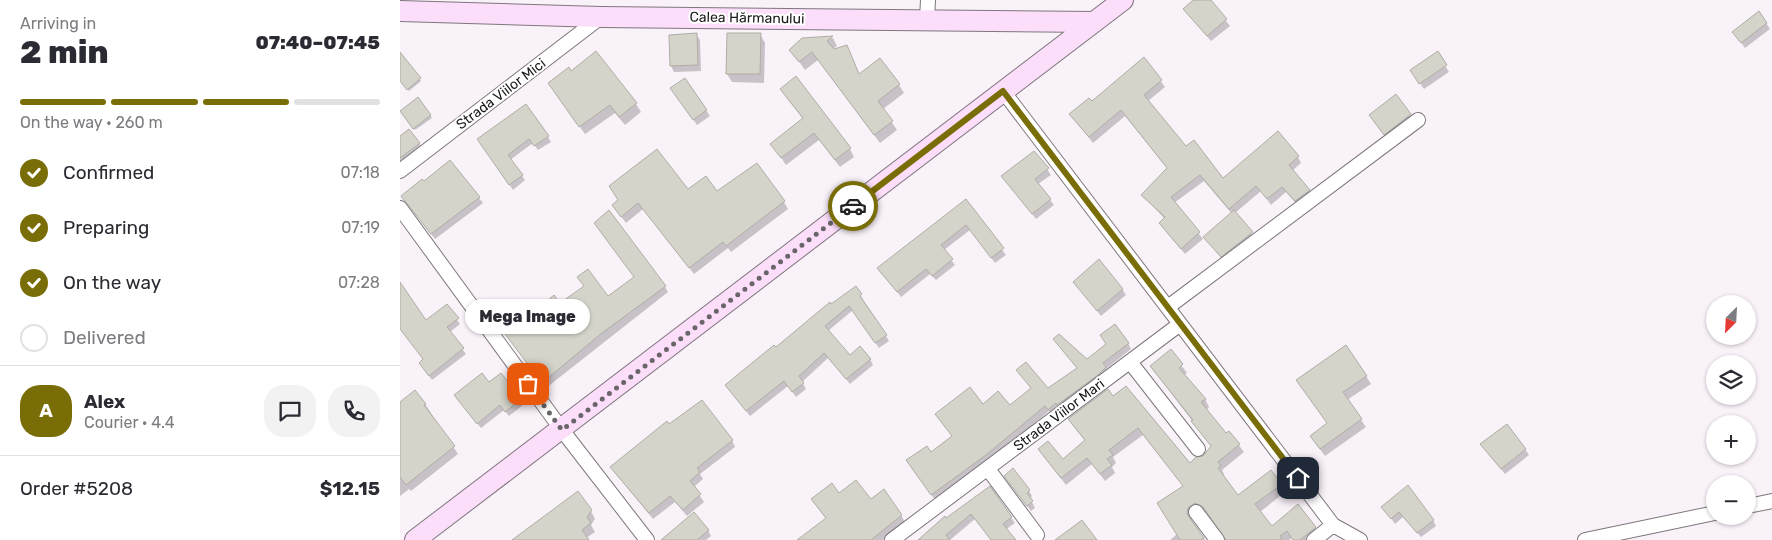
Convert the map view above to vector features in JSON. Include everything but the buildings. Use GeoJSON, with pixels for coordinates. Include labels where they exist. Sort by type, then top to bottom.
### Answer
{"type":"FeatureCollection","features":[{"type":"Feature","properties":{"kind":"main road"},"geometry":{"type":"LineString","coordinates":[[416,540],[1123,0]]}},
{"type":"Feature","properties":{"kind":"main road","name":"Calea Hărmanului"},"geometry":{"type":"LineString","coordinates":[[400,12],[429,6],[602,17],[928,10],[1094,22]]}},
{"type":"Feature","properties":{"kind":"street","name":"Strada Viilor Mici"},"geometry":{"type":"LineString","coordinates":[[400,171],[602,17]]}},
{"type":"Feature","properties":{"kind":"street"},"geometry":{"type":"LineString","coordinates":[[1003,91],[1333,525],[1360,540]]}},
{"type":"Feature","properties":{"kind":"street"},"geometry":{"type":"LineString","coordinates":[[1168,307],[1418,120]]}},
{"type":"Feature","properties":{"kind":"street"},"geometry":{"type":"LineString","coordinates":[[400,208],[562,430],[647,540]]}},
{"type":"Feature","properties":{"kind":"street","name":"Strada Viilor Mari"},"geometry":{"type":"LineString","coordinates":[[892,540],[1180,324]]}},
{"type":"Feature","properties":{"kind":"street"},"geometry":{"type":"LineString","coordinates":[[1130,362],[1198,449]]}},
{"type":"Feature","properties":{"kind":"street"},"geometry":{"type":"LineString","coordinates":[[988,469],[1037,535]]}},
{"type":"Feature","properties":{"kind":"street"},"geometry":{"type":"LineString","coordinates":[[1756,504],[1772,501]]}},
{"type":"Feature","properties":{"kind":"street"},"geometry":{"type":"LineString","coordinates":[[1196,512],[1217,540]]}},
{"type":"Feature","properties":{"kind":"street"},"geometry":{"type":"LineString","coordinates":[[1585,540],[1706,515]]}},
{"type":"Feature","properties":{"kind":"street"},"geometry":{"type":"LineString","coordinates":[[1314,540],[1333,525]]}},
{"type":"Feature","properties":{"kind":"way so far"},"geometry":{"type":"LineString","coordinates":[[528,384],[562,430],[853,206]]}},
{"type":"Feature","properties":{"kind":"place","name":"Mega Image"},"geometry":{"type":"Point","coordinates":[528,384]}},
{"type":"Feature","properties":{"kind":"route"},"geometry":{"type":"LineString","coordinates":[[853,206],[1003,91],[1298,478]]}}]}
